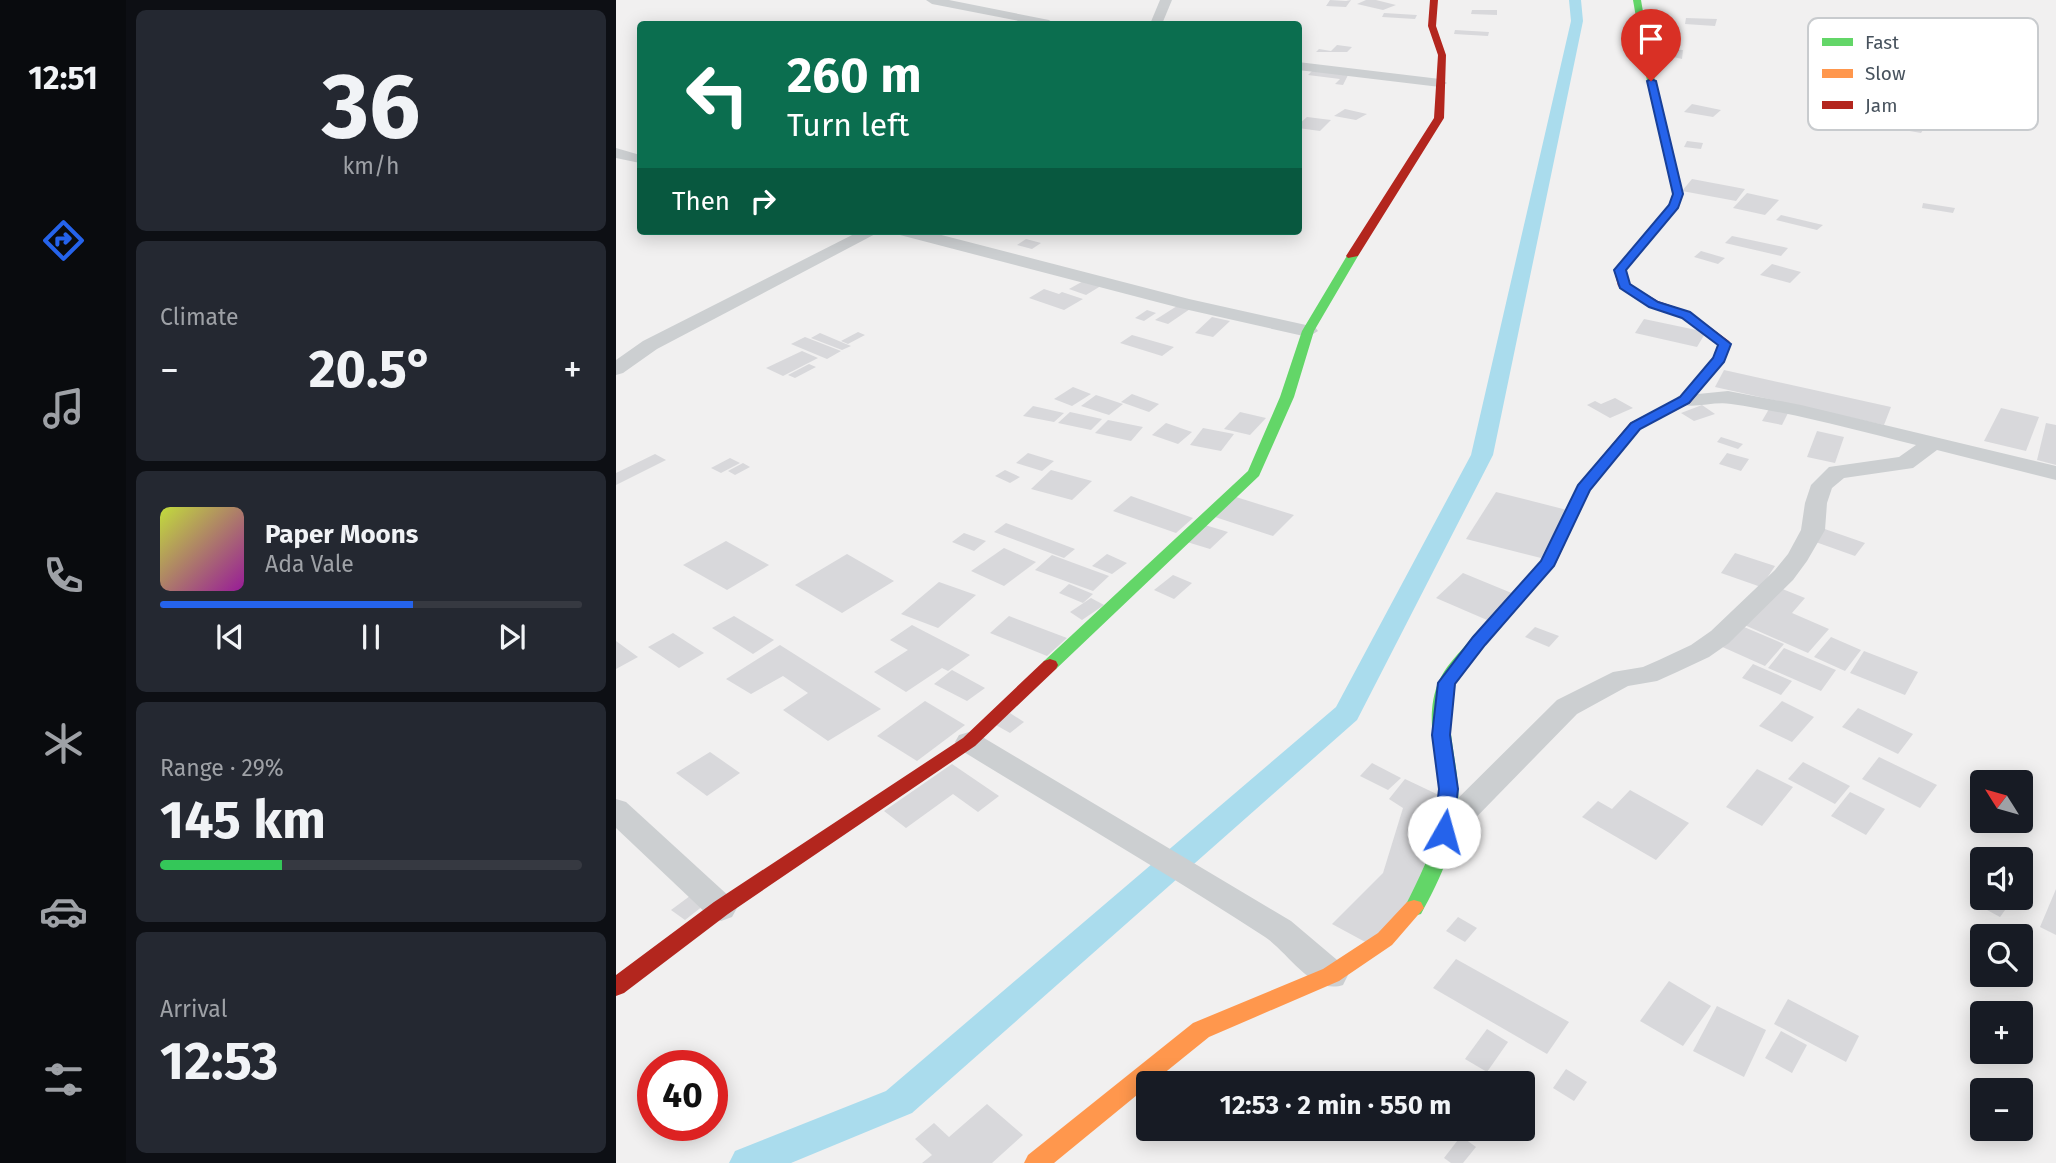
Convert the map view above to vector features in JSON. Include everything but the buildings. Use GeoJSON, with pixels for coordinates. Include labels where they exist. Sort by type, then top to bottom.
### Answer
{"type":"FeatureCollection","features":[{"type":"Feature","properties":{"kind":"street"},"geometry":{"type":"LineString","coordinates":[[932,0],[1034,21]]}},
{"type":"Feature","properties":{"kind":"street"},"geometry":{"type":"LineString","coordinates":[[1157,21],[1166,0]]}},
{"type":"Feature","properties":{"kind":"street"},"geometry":{"type":"LineString","coordinates":[[616,987],[721,908],[980,750],[1024,693],[1254,473],[1287,397],[1308,331],[1367,230],[1439,118],[1443,55],[1432,26],[1434,0]]}},
{"type":"Feature","properties":{"kind":"street"},"geometry":{"type":"LineString","coordinates":[[1036,1163],[1201,1030],[1331,975],[1385,939],[1412,910],[1432,878],[1444,832],[1449,789],[1441,735],[1446,683],[1548,563],[1583,488],[1635,426],[1685,400],[1719,359],[1725,344],[1686,315],[1654,304],[1624,286],[1620,270],[1674,206],[1678,194],[1651,81],[1637,0]]}},
{"type":"Feature","properties":{"kind":"street"},"geometry":{"type":"LineString","coordinates":[[1302,66],[1440,83]]}},
{"type":"Feature","properties":{"kind":"street"},"geometry":{"type":"LineString","coordinates":[[616,153],[637,158]]}},
{"type":"Feature","properties":{"kind":"street"},"geometry":{"type":"LineString","coordinates":[[616,369],[661,340],[865,235]]}},
{"type":"Feature","properties":{"kind":"street"},"geometry":{"type":"LineString","coordinates":[[921,235],[1187,304],[1308,331]]}},
{"type":"Feature","properties":{"kind":"street"},"geometry":{"type":"LineString","coordinates":[[1685,400],[1728,397],[2056,473]]}},
{"type":"Feature","properties":{"kind":"street"},"geometry":{"type":"LineString","coordinates":[[1444,832],[1567,707],[1622,678],[1648,675],[1668,666],[1700,651],[1720,637],[1784,575],[1799,556],[1813,530],[1816,503],[1822,485],[1837,472],[1905,463],[1933,443]]}},
{"type":"Feature","properties":{"kind":"street"},"geometry":{"type":"LineString","coordinates":[[980,750],[1280,930],[1331,975]]}},
{"type":"Feature","properties":{"kind":"street"},"geometry":{"type":"LineString","coordinates":[[616,810],[721,908]]}},
{"type":"Feature","properties":{"kind":"waterway"},"geometry":{"type":"LineString","coordinates":[[748,1163],[899,1102],[1347,713],[1482,455],[1577,21],[1575,0]]}},
{"type":"Feature","properties":{"kind":"traffic: fast"},"geometry":{"type":"LineString","coordinates":[[1637,0],[1651,81],[1678,194],[1674,206],[1649,236]]}},
{"type":"Feature","properties":{"kind":"traffic: fast"},"geometry":{"type":"LineString","coordinates":[[1050,665],[1254,473],[1287,397],[1308,331],[1352,256]]}},
{"type":"Feature","properties":{"kind":"traffic: fast"},"geometry":{"type":"LineString","coordinates":[[1414,908],[1435,865],[1448,818],[1449,786],[1442,723],[1446,685],[1458,665],[1488,631]]}},
{"type":"Feature","properties":{"kind":"traffic: slow"},"geometry":{"type":"LineString","coordinates":[[1036,1163],[1201,1030],[1331,975],[1385,939],[1414,908]]}},
{"type":"Feature","properties":{"kind":"traffic: jam"},"geometry":{"type":"LineString","coordinates":[[1352,256],[1439,118],[1442,55],[1432,26],[1434,0]]}},
{"type":"Feature","properties":{"kind":"traffic: jam"},"geometry":{"type":"LineString","coordinates":[[1488,631],[1548,563],[1583,488],[1635,426],[1685,400],[1719,359],[1725,344],[1686,315],[1654,304],[1624,286],[1620,270],[1649,236]]}},
{"type":"Feature","properties":{"kind":"traffic: jam"},"geometry":{"type":"LineString","coordinates":[[616,987],[721,908],[969,742],[1050,665]]}},
{"type":"Feature","properties":{"kind":"route"},"geometry":{"type":"LineString","coordinates":[[1444,832],[1449,789],[1441,735],[1446,683],[1548,563],[1583,488],[1635,426],[1685,400],[1719,359],[1725,344],[1686,315],[1654,304],[1624,286],[1620,270],[1674,206],[1678,194],[1651,81]]}}]}
